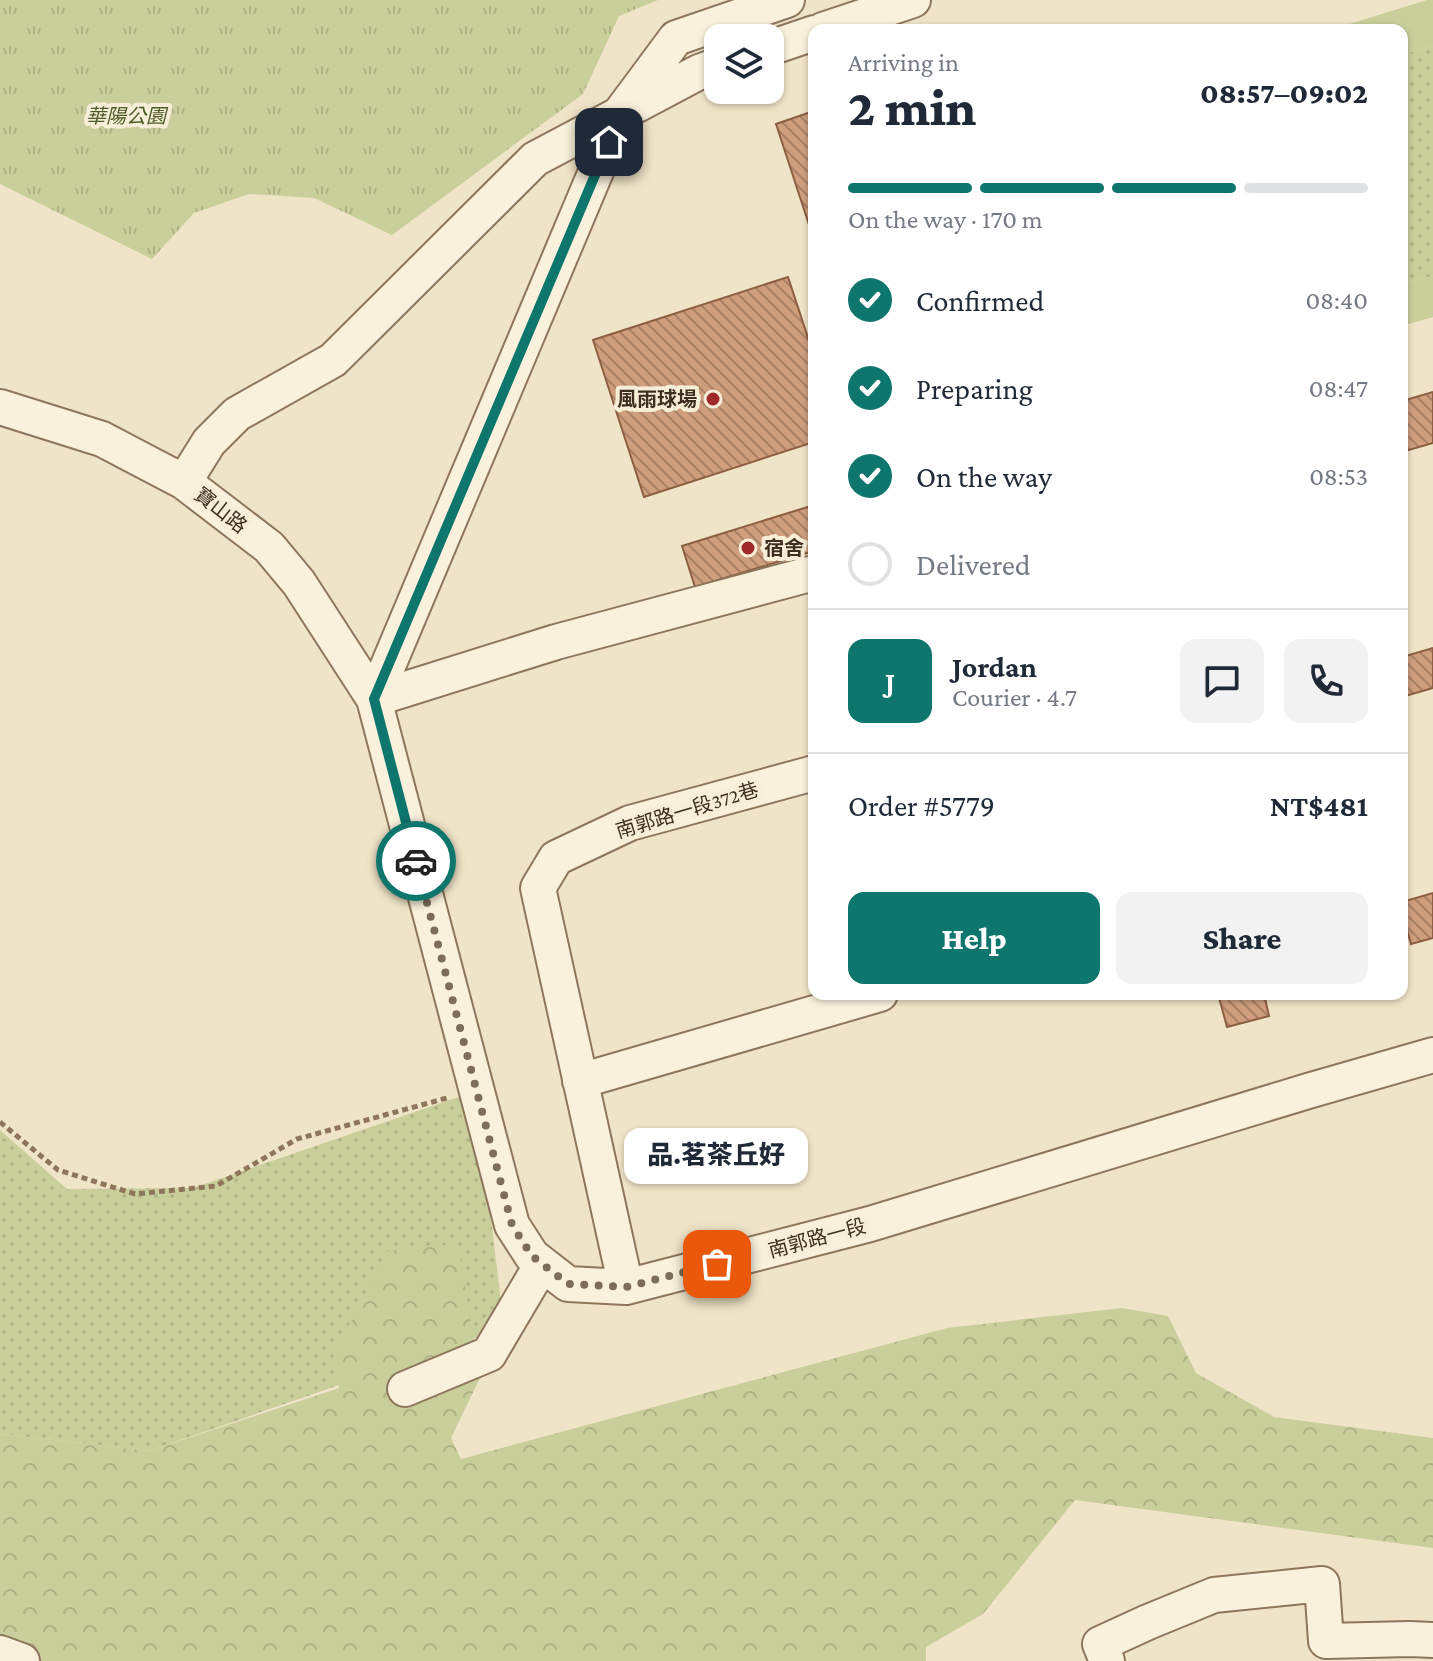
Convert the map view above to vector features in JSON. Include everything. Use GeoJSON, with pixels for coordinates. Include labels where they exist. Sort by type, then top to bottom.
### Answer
{"type":"FeatureCollection","features":[{"type":"Feature","properties":{"kind":"street"},"geometry":{"type":"LineString","coordinates":[[374,699],[621,112],[676,38],[787,0]]}},
{"type":"Feature","properties":{"kind":"street"},"geometry":{"type":"LineString","coordinates":[[841,24],[913,0]]}},
{"type":"Feature","properties":{"kind":"street"},"geometry":{"type":"LineString","coordinates":[[784,43],[808,35]]}},
{"type":"Feature","properties":{"kind":"street"},"geometry":{"type":"LineString","coordinates":[[184,482],[209,442],[237,414],[333,360],[535,159],[704,70]]}},
{"type":"Feature","properties":{"kind":"street","name":"寶山路"},"geometry":{"type":"LineString","coordinates":[[0,407],[102,439],[184,482],[269,547],[299,583],[374,699]]}},
{"type":"Feature","properties":{"kind":"street"},"geometry":{"type":"LineString","coordinates":[[374,699],[556,642],[808,575]]}},
{"type":"Feature","properties":{"kind":"street","name":"南郭路一段"},"geometry":{"type":"LineString","coordinates":[[374,699],[512,1225],[532,1256],[568,1284],[626,1287],[870,1224],[1433,1055]]}},
{"type":"Feature","properties":{"kind":"street","name":"南郭路一段372巷"},"geometry":{"type":"LineString","coordinates":[[626,1287],[538,888],[556,858],[630,823],[808,775]]}},
{"type":"Feature","properties":{"kind":"street"},"geometry":{"type":"LineString","coordinates":[[580,1081],[859,1000]]}},
{"type":"Feature","properties":{"kind":"street"},"geometry":{"type":"LineString","coordinates":[[405,1389],[489,1354],[542,1264]]}},
{"type":"Feature","properties":{"kind":"street"},"geometry":{"type":"LineString","coordinates":[[1107,1661],[1100,1644],[1214,1595],[1322,1584],[1326,1641],[1417,1647]]}},
{"type":"Feature","properties":{"kind":"street"},"geometry":{"type":"LineString","coordinates":[[0,1653],[22,1661]]}},
{"type":"Feature","properties":{"kind":"path"},"geometry":{"type":"LineString","coordinates":[[0,1122],[58,1170],[135,1194],[216,1186],[297,1139],[476,1091]]}},
{"type":"Feature","properties":{"kind":"green space","name":"華陽公園"},"geometry":{"type":"Polygon","coordinates":[[[0,0],[658,0],[619,16],[583,94],[392,235],[314,198],[249,194],[194,213],[152,259],[0,184],[0,0]]]}},
{"type":"Feature","properties":{"kind":"green space"},"geometry":{"type":"Polygon","coordinates":[[[1433,0],[1433,46],[1408,53],[1408,24],[1349,24],[1433,0]]]}},
{"type":"Feature","properties":{"kind":"green space"},"geometry":{"type":"Polygon","coordinates":[[[1433,46],[1433,276],[1408,283],[1408,53],[1433,46]]]}},
{"type":"Feature","properties":{"kind":"green space"},"geometry":{"type":"Polygon","coordinates":[[[1433,276],[1433,317],[1408,324],[1408,283],[1433,276]]]}},
{"type":"Feature","properties":{"kind":"green space"},"geometry":{"type":"Polygon","coordinates":[[[476,1091],[504,1328],[149,1451],[0,1434],[0,1130],[67,1189],[193,1188],[476,1091]]]}},
{"type":"Feature","properties":{"kind":"green space"},"geometry":{"type":"Polygon","coordinates":[[[458,1244],[480,1378],[451,1438],[461,1459],[947,1328],[1122,1308],[1168,1316],[1196,1373],[1274,1417],[1433,1438],[1433,1548],[1075,1500],[983,1614],[926,1647],[926,1661],[32,1661],[0,1648],[0,1434],[149,1451],[339,1388],[333,1357],[387,1251],[458,1244]]]}},
{"type":"Feature","properties":{"kind":"building"},"geometry":{"type":"Polygon","coordinates":[[[808,113],[808,222],[776,124],[808,113]]]}},
{"type":"Feature","properties":{"kind":"building","name":"風雨球場"},"geometry":{"type":"Polygon","coordinates":[[[788,277],[808,338],[808,444],[644,497],[593,340],[788,277]]]}},
{"type":"Feature","properties":{"kind":"building"},"geometry":{"type":"Polygon","coordinates":[[[1433,392],[1433,443],[1408,450],[1408,399],[1433,392]]]}},
{"type":"Feature","properties":{"kind":"building","name":"宿舍"},"geometry":{"type":"Polygon","coordinates":[[[808,507],[808,553],[695,587],[682,546],[808,507]]]}},
{"type":"Feature","properties":{"kind":"building"},"geometry":{"type":"Polygon","coordinates":[[[1433,648],[1433,688],[1408,695],[1408,655],[1433,648]]]}},
{"type":"Feature","properties":{"kind":"building"},"geometry":{"type":"Polygon","coordinates":[[[1433,893],[1433,938],[1411,944],[1408,900],[1433,893]]]}},
{"type":"Feature","properties":{"kind":"building"},"geometry":{"type":"Polygon","coordinates":[[[1220,1000],[1265,1000],[1269,1016],[1227,1027],[1220,1000]]]}},
{"type":"Feature","properties":{"kind":"way so far"},"geometry":{"type":"LineString","coordinates":[[416,861],[512,1225],[532,1256],[568,1284],[626,1287],[717,1264]]}},
{"type":"Feature","properties":{"kind":"place","name":"風雨球場"},"geometry":{"type":"Point","coordinates":[713,399]}},
{"type":"Feature","properties":{"kind":"place","name":"宿舍"},"geometry":{"type":"Point","coordinates":[748,548]}},
{"type":"Feature","properties":{"kind":"place","name":"品.茗茶丘好"},"geometry":{"type":"Point","coordinates":[717,1264]}},
{"type":"Feature","properties":{"kind":"route"},"geometry":{"type":"LineString","coordinates":[[416,861],[374,699],[609,142]]}}]}
